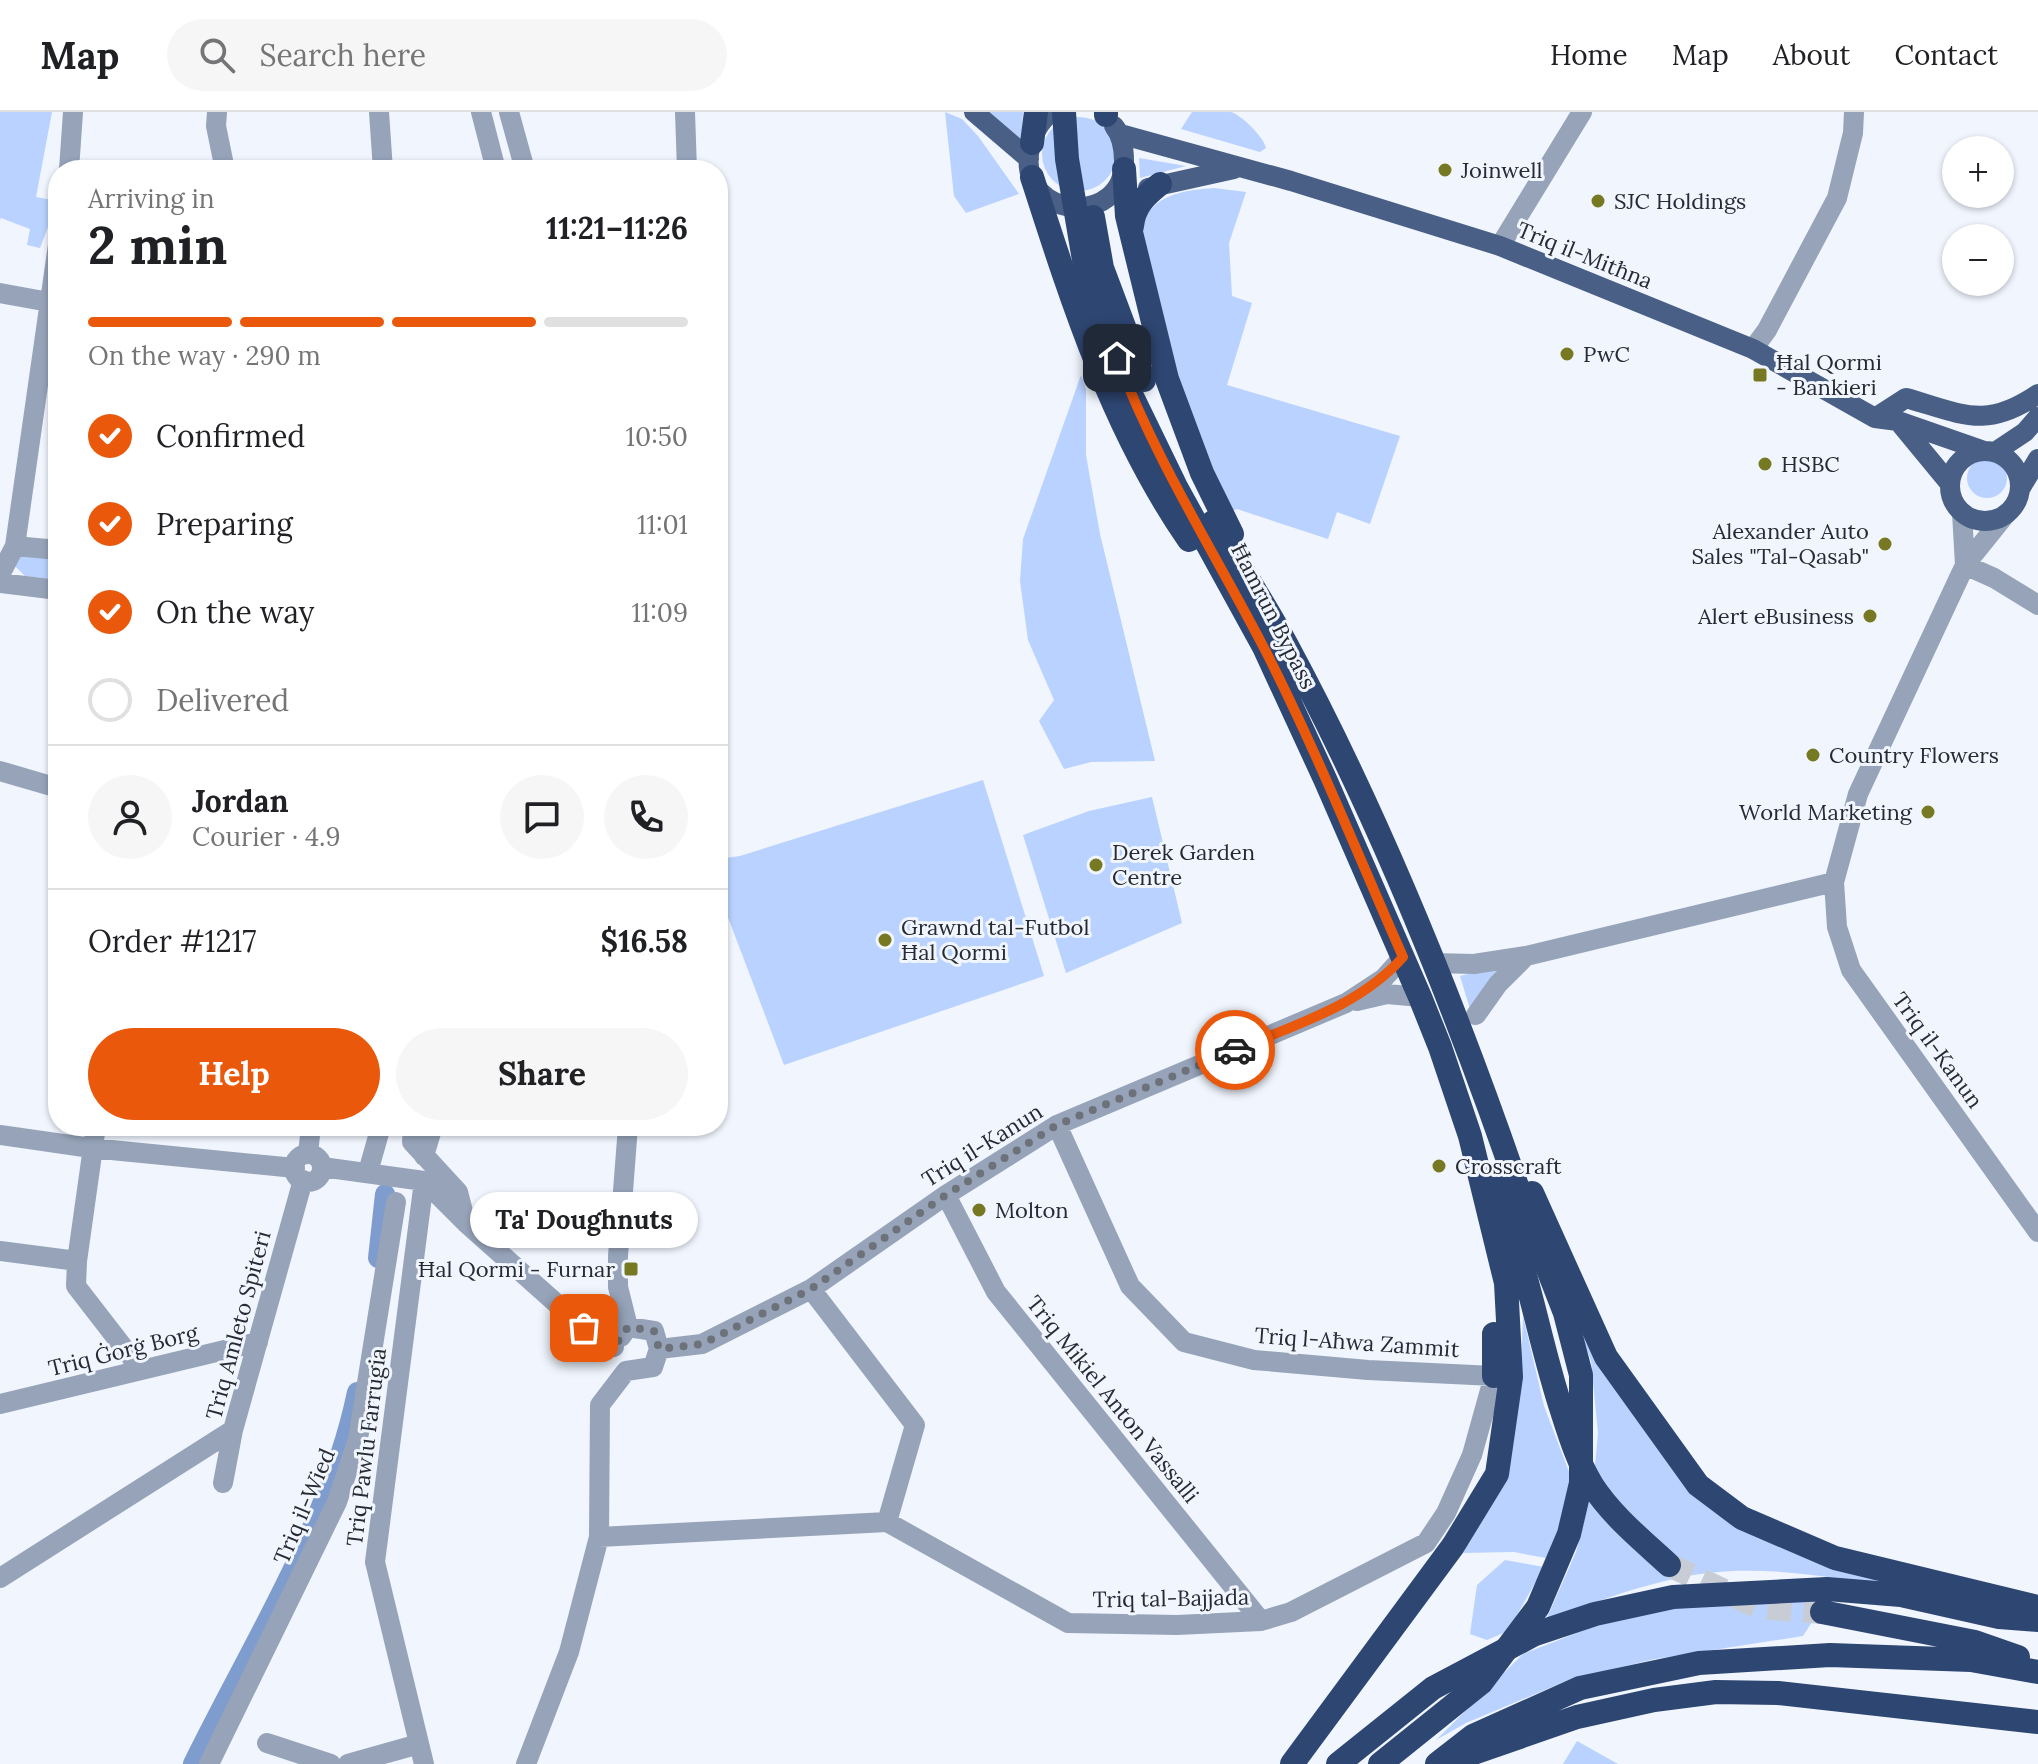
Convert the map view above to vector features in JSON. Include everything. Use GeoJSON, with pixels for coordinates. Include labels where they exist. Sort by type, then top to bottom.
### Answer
{"type":"FeatureCollection","features":[{"type":"Feature","properties":{"kind":"highway"},"geometry":{"type":"LineString","coordinates":[[1036,112],[1031,160],[1069,293],[1109,395],[1159,496],[1274,644]]}},
{"type":"Feature","properties":{"kind":"highway","name":"Ħamrun Bypass"},"geometry":{"type":"LineString","coordinates":[[1064,112],[1067,159],[1086,272],[1136,383],[1188,482],[1274,644],[1348,766],[1485,1093]]}},
{"type":"Feature","properties":{"kind":"highway","name":"Ħamrun Bypass"},"geometry":{"type":"LineString","coordinates":[[1080,112],[1082,158],[1102,268],[1136,383]]}},
{"type":"Feature","properties":{"kind":"highway"},"geometry":{"type":"LineString","coordinates":[[1124,169],[1131,237],[1167,379],[1202,473],[1274,644]]}},
{"type":"Feature","properties":{"kind":"highway"},"geometry":{"type":"LineString","coordinates":[[1131,237],[1133,216],[1138,206],[1143,197],[1160,184]]}},
{"type":"Feature","properties":{"kind":"highway","name":"Ħamrun Bypass"},"geometry":{"type":"LineString","coordinates":[[1274,644],[1325,779],[1440,1047],[1470,1136]]}},
{"type":"Feature","properties":{"kind":"highway"},"geometry":{"type":"LineString","coordinates":[[1440,1047],[1456,1135],[1494,1272],[1494,1376]]}},
{"type":"Feature","properties":{"kind":"highway"},"geometry":{"type":"LineString","coordinates":[[1380,1764],[1481,1683],[1538,1607],[1569,1534],[1581,1483],[1581,1375],[1565,1313],[1485,1093]]}},
{"type":"Feature","properties":{"kind":"highway"},"geometry":{"type":"LineString","coordinates":[[1485,1093],[1606,1357],[1698,1485],[1742,1518],[1835,1558],[2038,1607]]}},
{"type":"Feature","properties":{"kind":"highway"},"geometry":{"type":"LineString","coordinates":[[1470,1136],[1506,1213],[1547,1367],[1575,1451],[1593,1486],[1621,1521],[1669,1565]]}},
{"type":"Feature","properties":{"kind":"highway"},"geometry":{"type":"LineString","coordinates":[[1292,1764],[1453,1546],[1497,1474],[1511,1377],[1506,1283],[1470,1136]]}},
{"type":"Feature","properties":{"kind":"highway"},"geometry":{"type":"LineString","coordinates":[[1338,1764],[1433,1688],[1535,1634],[1595,1614],[1673,1597],[1827,1589],[1901,1595],[1999,1617],[2038,1620]]}},
{"type":"Feature","properties":{"kind":"highway"},"geometry":{"type":"LineString","coordinates":[[1822,1612],[1975,1642],[2038,1664]]}},
{"type":"Feature","properties":{"kind":"highway"},"geometry":{"type":"LineString","coordinates":[[1437,1764],[1473,1736],[1580,1688],[1699,1663],[1830,1655],[1971,1660],[2038,1672]]}},
{"type":"Feature","properties":{"kind":"highway"},"geometry":{"type":"LineString","coordinates":[[1444,1764],[1577,1717],[1654,1700],[1716,1692],[1778,1693],[2038,1722]]}},
{"type":"Feature","properties":{"kind":"main road"},"geometry":{"type":"LineString","coordinates":[[974,112],[1031,160]]}},
{"type":"Feature","properties":{"kind":"main road"},"geometry":{"type":"LineString","coordinates":[[1052,112],[1041,120],[1031,160],[1041,193],[1056,204],[1073,209],[1091,207],[1106,199],[1118,185],[1124,169],[1124,151],[1108,118]]}},
{"type":"Feature","properties":{"kind":"main road","name":"Triq il-Mitħna"},"geometry":{"type":"LineString","coordinates":[[1108,118],[1239,168],[1291,181],[1500,246],[1753,349],[1875,418],[1898,421],[1989,452]]}},
{"type":"Feature","properties":{"kind":"main road","name":"Triq il-Mitħna"},"geometry":{"type":"LineString","coordinates":[[1091,207],[1160,184],[1239,168]]}},
{"type":"Feature","properties":{"kind":"main road"},"geometry":{"type":"LineString","coordinates":[[1875,418],[1906,398],[1976,418],[2015,409],[2038,394]]}},
{"type":"Feature","properties":{"kind":"main road"},"geometry":{"type":"LineString","coordinates":[[2038,417],[2025,432],[1989,452],[1967,456],[1955,468],[1950,484],[1953,501],[1970,518],[1989,521],[2006,514],[2038,459]]}},
{"type":"Feature","properties":{"kind":"main road"},"geometry":{"type":"LineString","coordinates":[[1898,421],[1950,484]]}},
{"type":"Feature","properties":{"kind":"main road"},"geometry":{"type":"LineString","coordinates":[[1989,452],[2011,462],[2020,489]]}},
{"type":"Feature","properties":{"kind":"street"},"geometry":{"type":"LineString","coordinates":[[70,160],[73,112]]}},
{"type":"Feature","properties":{"kind":"street"},"geometry":{"type":"LineString","coordinates":[[217,112],[216,126],[223,160]]}},
{"type":"Feature","properties":{"kind":"street"},"geometry":{"type":"LineString","coordinates":[[379,112],[382,160]]}},
{"type":"Feature","properties":{"kind":"street"},"geometry":{"type":"LineString","coordinates":[[481,112],[493,160]]}},
{"type":"Feature","properties":{"kind":"street"},"geometry":{"type":"LineString","coordinates":[[509,112],[522,160]]}},
{"type":"Feature","properties":{"kind":"street"},"geometry":{"type":"LineString","coordinates":[[685,112],[687,160]]}},
{"type":"Feature","properties":{"kind":"street"},"geometry":{"type":"LineString","coordinates":[[1500,246],[1582,112]]}},
{"type":"Feature","properties":{"kind":"street"},"geometry":{"type":"LineString","coordinates":[[1753,349],[1767,330],[1837,198],[1853,133],[1854,112]]}},
{"type":"Feature","properties":{"kind":"street"},"geometry":{"type":"LineString","coordinates":[[0,293],[48,302]]}},
{"type":"Feature","properties":{"kind":"street"},"geometry":{"type":"LineString","coordinates":[[0,575],[15,546],[48,309]]}},
{"type":"Feature","properties":{"kind":"street","name":"Triq il-Kanun"},"geometry":{"type":"LineString","coordinates":[[1962,513],[1965,565]]}},
{"type":"Feature","properties":{"kind":"street","name":"Triq il-Kanun"},"geometry":{"type":"LineString","coordinates":[[2006,514],[1965,565],[1858,794],[1834,882],[1837,927],[1851,970],[2038,1232]]}},
{"type":"Feature","properties":{"kind":"street"},"geometry":{"type":"LineString","coordinates":[[15,546],[48,549]]}},
{"type":"Feature","properties":{"kind":"street"},"geometry":{"type":"LineString","coordinates":[[1965,565],[1994,578],[2038,605]]}},
{"type":"Feature","properties":{"kind":"street"},"geometry":{"type":"LineString","coordinates":[[0,583],[48,589]]}},
{"type":"Feature","properties":{"kind":"street"},"geometry":{"type":"LineString","coordinates":[[0,771],[48,785]]}},
{"type":"Feature","properties":{"kind":"street"},"geometry":{"type":"LineString","coordinates":[[1433,963],[1474,964],[1526,956],[1834,882]]}},
{"type":"Feature","properties":{"kind":"street"},"geometry":{"type":"LineString","coordinates":[[1476,1015],[1498,984],[1526,956]]}},
{"type":"Feature","properties":{"kind":"street","name":"Triq il-Kanun"},"geometry":{"type":"LineString","coordinates":[[659,1349],[702,1344],[811,1289],[946,1195],[1057,1125],[1346,1003],[1384,978],[1403,957]]}},
{"type":"Feature","properties":{"kind":"street","name":"Triq il-Kanun"},"geometry":{"type":"LineString","coordinates":[[1346,1003],[1387,994],[1420,997]]}},
{"type":"Feature","properties":{"kind":"street","name":"Triq l-Aħwa Zammit"},"geometry":{"type":"LineString","coordinates":[[1057,1125],[1130,1286],[1184,1342],[1254,1360],[1494,1376]]}},
{"type":"Feature","properties":{"kind":"street"},"geometry":{"type":"LineString","coordinates":[[0,1135],[91,1148],[368,1172],[424,1181],[466,1223],[584,1328],[614,1347],[626,1371]]}},
{"type":"Feature","properties":{"kind":"street"},"geometry":{"type":"LineString","coordinates":[[94,1136],[76,1286],[141,1370]]}},
{"type":"Feature","properties":{"kind":"street","name":"Triq Amleto Spiteri"},"geometry":{"type":"LineString","coordinates":[[223,1483],[233,1430],[307,1167],[310,1136]]}},
{"type":"Feature","properties":{"kind":"street"},"geometry":{"type":"LineString","coordinates":[[368,1172],[378,1136]]}},
{"type":"Feature","properties":{"kind":"street"},"geometry":{"type":"LineString","coordinates":[[412,1136],[412,1142],[458,1192],[466,1223]]}},
{"type":"Feature","properties":{"kind":"street"},"geometry":{"type":"LineString","coordinates":[[424,1156],[430,1136]]}},
{"type":"Feature","properties":{"kind":"street"},"geometry":{"type":"LineString","coordinates":[[614,1347],[628,1327],[618,1287],[627,1136]]}},
{"type":"Feature","properties":{"kind":"street","name":"Triq Pawlu Farrugia"},"geometry":{"type":"LineString","coordinates":[[422,1754],[375,1562],[424,1181]]}},
{"type":"Feature","properties":{"kind":"street","name":"Triq Mikiel Anton Vassalli"},"geometry":{"type":"LineString","coordinates":[[946,1195],[996,1292],[1261,1621]]}},
{"type":"Feature","properties":{"kind":"street","name":"Triq il-Wied"},"geometry":{"type":"LineString","coordinates":[[209,1764],[337,1502],[358,1439],[396,1202]]}},
{"type":"Feature","properties":{"kind":"street"},"geometry":{"type":"LineString","coordinates":[[0,1251],[77,1261]]}},
{"type":"Feature","properties":{"kind":"street"},"geometry":{"type":"LineString","coordinates":[[599,1537],[887,1522],[915,1425],[811,1289]]}},
{"type":"Feature","properties":{"kind":"street"},"geometry":{"type":"LineString","coordinates":[[526,1764],[569,1652],[599,1537],[600,1405],[626,1371],[653,1367],[659,1349],[654,1331],[628,1327]]}},
{"type":"Feature","properties":{"kind":"street","name":"Triq Ġorġ Borg"},"geometry":{"type":"LineString","coordinates":[[0,1404],[258,1342]]}},
{"type":"Feature","properties":{"kind":"street","name":"Triq tal-Bajjada"},"geometry":{"type":"LineString","coordinates":[[887,1522],[1068,1623],[1177,1625],[1261,1621],[1291,1612],[1426,1543],[1446,1513],[1472,1455],[1494,1376]]}},
{"type":"Feature","properties":{"kind":"street"},"geometry":{"type":"LineString","coordinates":[[0,1578],[233,1430]]}},
{"type":"Feature","properties":{"kind":"street"},"geometry":{"type":"LineString","coordinates":[[267,1743],[331,1764]]}},
{"type":"Feature","properties":{"kind":"street"},"geometry":{"type":"LineString","coordinates":[[348,1764],[422,1754]]}},
{"type":"Feature","properties":{"kind":"shaded area"},"geometry":{"type":"Polygon","coordinates":[[[0,112],[52,112],[36,197],[48,199],[48,227],[40,248],[27,245],[30,229],[0,220],[0,112]]]}},
{"type":"Feature","properties":{"kind":"shaded area"},"geometry":{"type":"Polygon","coordinates":[[[945,112],[962,119],[978,136],[1019,194],[966,213],[954,196],[945,112]]]}},
{"type":"Feature","properties":{"kind":"shaded area"},"geometry":{"type":"Polygon","coordinates":[[[987,112],[1023,112],[1021,139],[987,112]]]}},
{"type":"Feature","properties":{"kind":"shaded area"},"geometry":{"type":"Polygon","coordinates":[[[1192,112],[1236,114],[1257,133],[1266,148],[1260,152],[1181,129],[1192,112]]]}},
{"type":"Feature","properties":{"kind":"shaded area"},"geometry":{"type":"Polygon","coordinates":[[[1079,117],[1093,120],[1105,128],[1113,140],[1116,154],[1113,168],[1105,180],[1093,188],[1079,191],[1065,188],[1053,180],[1045,168],[1042,154],[1045,140],[1053,128],[1065,120],[1079,117]]]}},
{"type":"Feature","properties":{"kind":"shaded area"},"geometry":{"type":"Polygon","coordinates":[[[1139,158],[1186,166],[1140,178],[1139,158]]]}},
{"type":"Feature","properties":{"kind":"shaded area"},"geometry":{"type":"Polygon","coordinates":[[[1214,188],[1246,192],[1229,243],[1232,296],[1252,303],[1227,385],[1400,436],[1370,524],[1337,512],[1328,539],[1237,509],[1227,513],[1196,444],[1141,249],[1143,223],[1155,205],[1183,192],[1214,188]]]}},
{"type":"Feature","properties":{"kind":"shaded area"},"geometry":{"type":"Polygon","coordinates":[[[1081,375],[1086,389],[1086,455],[1100,534],[1155,761],[1091,762],[1064,769],[1039,721],[1054,700],[1028,640],[1020,581],[1023,539],[1081,375]]]}},
{"type":"Feature","properties":{"kind":"shaded area"},"geometry":{"type":"Polygon","coordinates":[[[1987,458],[2001,464],[2007,478],[2001,492],[1987,498],[1973,492],[1967,478],[1973,464],[1987,458]]]}},
{"type":"Feature","properties":{"kind":"shaded area"},"geometry":{"type":"Polygon","coordinates":[[[20,555],[48,557],[48,579],[25,576],[14,565],[20,555]]]}},
{"type":"Feature","properties":{"kind":"shaded area","name":"Grawnd tal-Futbol Ħal Qormi"},"geometry":{"type":"Polygon","coordinates":[[[983,780],[1044,976],[784,1065],[728,917],[728,858],[983,780]]]}},
{"type":"Feature","properties":{"kind":"shaded area"},"geometry":{"type":"Polygon","coordinates":[[[1152,797],[1182,923],[1066,973],[1023,835],[1089,811],[1152,797]]]}},
{"type":"Feature","properties":{"kind":"shaded area"},"geometry":{"type":"Polygon","coordinates":[[[1501,965],[1470,1009],[1460,976],[1501,965]]]}},
{"type":"Feature","properties":{"kind":"shaded area"},"geometry":{"type":"Polygon","coordinates":[[[1549,1244],[1681,1479],[1893,1581],[1895,1588],[1782,1572],[1725,1571],[1653,1584],[1546,1620],[1576,1552],[1593,1486],[1598,1433],[1591,1361],[1549,1244]]]}},
{"type":"Feature","properties":{"kind":"shaded area"},"geometry":{"type":"Polygon","coordinates":[[[1523,1316],[1544,1406],[1571,1477],[1564,1515],[1546,1558],[1514,1552],[1461,1553],[1521,1370],[1523,1316]]]}},
{"type":"Feature","properties":{"kind":"shaded area"},"geometry":{"type":"Polygon","coordinates":[[[1505,1560],[1544,1567],[1508,1631],[1487,1640],[1470,1634],[1477,1585],[1505,1560]]]}},
{"type":"Feature","properties":{"kind":"shaded area"},"geometry":{"type":"Polygon","coordinates":[[[1826,1600],[1803,1636],[1655,1659],[1571,1679],[1466,1723],[1436,1740],[1523,1654],[1595,1626],[1673,1608],[1826,1600]]]}},
{"type":"Feature","properties":{"kind":"shaded area"},"geometry":{"type":"Polygon","coordinates":[[[1577,1741],[1618,1764],[1563,1764],[1577,1741]]]}},
{"type":"Feature","properties":{"kind":"waterway"},"geometry":{"type":"LineString","coordinates":[[378,1258],[385,1194]]}},
{"type":"Feature","properties":{"kind":"waterway"},"geometry":{"type":"LineString","coordinates":[[193,1764],[309,1535],[345,1440],[357,1392]]}},
{"type":"Feature","properties":{"kind":"tunnel"},"geometry":{"type":"LineString","coordinates":[[1669,1565],[1758,1607],[1822,1612]]}},
{"type":"Feature","properties":{"kind":"way so far"},"geometry":{"type":"LineString","coordinates":[[584,1328],[614,1347],[628,1327],[654,1331],[659,1349],[702,1344],[811,1289],[946,1195],[1057,1125],[1235,1050]]}},
{"type":"Feature","properties":{"kind":"place","name":"Joinwell"},"geometry":{"type":"Point","coordinates":[1445,170]}},
{"type":"Feature","properties":{"kind":"place","name":"SJC Holdings"},"geometry":{"type":"Point","coordinates":[1598,201]}},
{"type":"Feature","properties":{"kind":"place","name":"PwC"},"geometry":{"type":"Point","coordinates":[1567,354]}},
{"type":"Feature","properties":{"kind":"place","name":"Ħal Qormi - Bankieri"},"geometry":{"type":"Point","coordinates":[1760,375]}},
{"type":"Feature","properties":{"kind":"place","name":"HSBC"},"geometry":{"type":"Point","coordinates":[1765,464]}},
{"type":"Feature","properties":{"kind":"place","name":"Alexander Auto Sales \"Tal-Qasab\""},"geometry":{"type":"Point","coordinates":[1885,544]}},
{"type":"Feature","properties":{"kind":"place","name":"Alert eBusiness"},"geometry":{"type":"Point","coordinates":[1870,616]}},
{"type":"Feature","properties":{"kind":"place","name":"Country Flowers"},"geometry":{"type":"Point","coordinates":[1813,755]}},
{"type":"Feature","properties":{"kind":"place","name":"World Marketing"},"geometry":{"type":"Point","coordinates":[1928,812]}},
{"type":"Feature","properties":{"kind":"place","name":"Derek Garden Centre"},"geometry":{"type":"Point","coordinates":[1096,865]}},
{"type":"Feature","properties":{"kind":"place","name":"Grawnd tal-Futbol Ħal Qormi"},"geometry":{"type":"Point","coordinates":[885,940]}},
{"type":"Feature","properties":{"kind":"place","name":"Crosscraft"},"geometry":{"type":"Point","coordinates":[1439,1166]}},
{"type":"Feature","properties":{"kind":"place","name":"Molton"},"geometry":{"type":"Point","coordinates":[979,1210]}},
{"type":"Feature","properties":{"kind":"place","name":"Ħal Qormi - Furnar"},"geometry":{"type":"Point","coordinates":[631,1269]}},
{"type":"Feature","properties":{"kind":"place","name":"Ta' Doughnuts"},"geometry":{"type":"Point","coordinates":[584,1328]}},
{"type":"Feature","properties":{"kind":"route"},"geometry":{"type":"LineString","coordinates":[[1117,358],[1127,386],[1176,487],[1264,647],[1403,957],[1384,978],[1346,1003],[1235,1050]]}}]}
